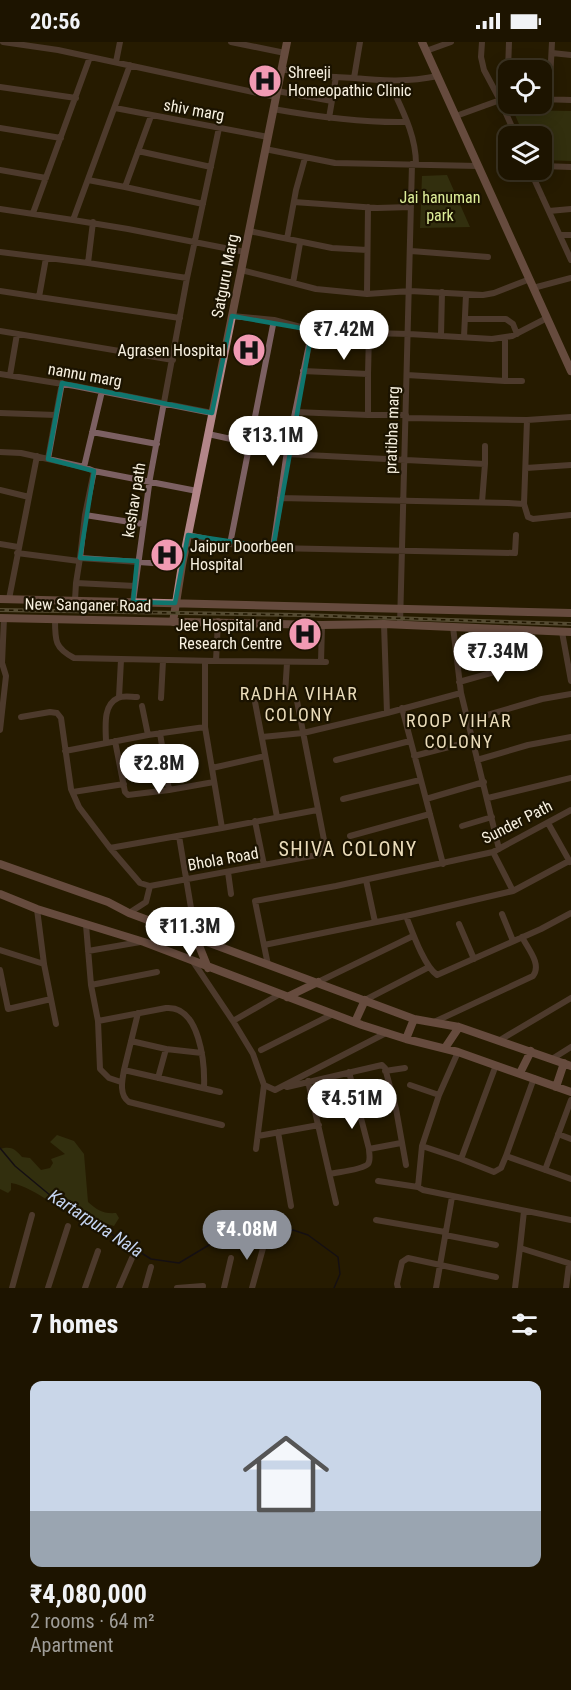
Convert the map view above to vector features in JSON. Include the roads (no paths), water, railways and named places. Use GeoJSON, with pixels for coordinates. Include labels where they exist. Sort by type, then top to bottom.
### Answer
{"type":"FeatureCollection","features":[{"type":"Feature","properties":{"kind":"street"},"geometry":{"type":"LineString","coordinates":[[3,42],[22,43],[277,94],[332,100]]}},
{"type":"Feature","properties":{"kind":"street"},"geometry":{"type":"LineString","coordinates":[[60,51],[62,42]]}},
{"type":"Feature","properties":{"kind":"street"},"geometry":{"type":"LineString","coordinates":[[116,62],[120,42]]}},
{"type":"Feature","properties":{"kind":"street"},"geometry":{"type":"LineString","coordinates":[[231,42],[285,53]]}},
{"type":"Feature","properties":{"kind":"street","name":"Satguru Marg"},"geometry":{"type":"LineString","coordinates":[[173,621],[182,565],[287,42]]}},
{"type":"Feature","properties":{"kind":"street"},"geometry":{"type":"LineString","coordinates":[[354,78],[360,42]]}},
{"type":"Feature","properties":{"kind":"street"},"geometry":{"type":"LineString","coordinates":[[422,42],[547,318],[567,352],[571,371]]}},
{"type":"Feature","properties":{"kind":"street"},"geometry":{"type":"LineString","coordinates":[[426,51],[451,42]]}},
{"type":"Feature","properties":{"kind":"street"},"geometry":{"type":"LineString","coordinates":[[482,42],[481,57],[484,70],[498,89]]}},
{"type":"Feature","properties":{"kind":"street"},"geometry":{"type":"LineString","coordinates":[[508,60],[509,42]]}},
{"type":"Feature","properties":{"kind":"street"},"geometry":{"type":"LineString","coordinates":[[551,60],[552,42]]}},
{"type":"Feature","properties":{"kind":"street"},"geometry":{"type":"LineString","coordinates":[[552,53],[571,55]]}},
{"type":"Feature","properties":{"kind":"street"},"geometry":{"type":"LineString","coordinates":[[33,213],[90,57]]}},
{"type":"Feature","properties":{"kind":"street"},"geometry":{"type":"LineString","coordinates":[[73,220],[130,65]]}},
{"type":"Feature","properties":{"kind":"street"},"geometry":{"type":"LineString","coordinates":[[281,69],[316,76],[389,81],[418,80],[438,76]]}},
{"type":"Feature","properties":{"kind":"street"},"geometry":{"type":"LineString","coordinates":[[329,118],[336,77]]}},
{"type":"Feature","properties":{"kind":"street","name":"pratibha marg"},"geometry":{"type":"LineString","coordinates":[[389,81],[416,149],[411,207],[400,625]]}},
{"type":"Feature","properties":{"kind":"street"},"geometry":{"type":"LineString","coordinates":[[0,87],[76,98]]}},
{"type":"Feature","properties":{"kind":"street"},"geometry":{"type":"LineString","coordinates":[[552,100],[571,100]]}},
{"type":"Feature","properties":{"kind":"street"},"geometry":{"type":"LineString","coordinates":[[456,116],[498,101]]}},
{"type":"Feature","properties":{"kind":"street","name":"shiv marg"},"geometry":{"type":"LineString","coordinates":[[115,108],[268,137]]}},
{"type":"Feature","properties":{"kind":"street"},"geometry":{"type":"LineString","coordinates":[[273,109],[329,118],[407,122]]}},
{"type":"Feature","properties":{"kind":"street"},"geometry":{"type":"LineString","coordinates":[[125,187],[151,116]]}},
{"type":"Feature","properties":{"kind":"street"},"geometry":{"type":"LineString","coordinates":[[0,128],[61,138]]}},
{"type":"Feature","properties":{"kind":"street","name":"keshav path"},"geometry":{"type":"LineString","coordinates":[[133,602],[143,524],[187,278],[219,128]]}},
{"type":"Feature","properties":{"kind":"street"},"geometry":{"type":"LineString","coordinates":[[266,149],[335,163],[478,166]]}},
{"type":"Feature","properties":{"kind":"street"},"geometry":{"type":"LineString","coordinates":[[138,151],[211,167]]}},
{"type":"Feature","properties":{"kind":"street"},"geometry":{"type":"LineString","coordinates":[[287,239],[305,158]]}},
{"type":"Feature","properties":{"kind":"street"},"geometry":{"type":"LineString","coordinates":[[552,166],[571,167]]}},
{"type":"Feature","properties":{"kind":"street"},"geometry":{"type":"LineString","coordinates":[[0,170],[46,178]]}},
{"type":"Feature","properties":{"kind":"street"},"geometry":{"type":"LineString","coordinates":[[88,180],[203,204]]}},
{"type":"Feature","properties":{"kind":"street"},"geometry":{"type":"LineString","coordinates":[[535,180],[571,260]]}},
{"type":"Feature","properties":{"kind":"street"},"geometry":{"type":"LineString","coordinates":[[294,202],[368,207],[411,207]]}},
{"type":"Feature","properties":{"kind":"street"},"geometry":{"type":"LineString","coordinates":[[367,294],[368,207]]}},
{"type":"Feature","properties":{"kind":"street"},"geometry":{"type":"LineString","coordinates":[[549,211],[571,208]]}},
{"type":"Feature","properties":{"kind":"street"},"geometry":{"type":"LineString","coordinates":[[0,209],[93,222],[245,252]]}},
{"type":"Feature","properties":{"kind":"street"},"geometry":{"type":"LineString","coordinates":[[88,263],[93,222]]}},
{"type":"Feature","properties":{"kind":"street"},"geometry":{"type":"LineString","coordinates":[[249,231],[300,243],[367,250]]}},
{"type":"Feature","properties":{"kind":"street"},"geometry":{"type":"LineString","coordinates":[[560,235],[571,235]]}},
{"type":"Feature","properties":{"kind":"street"},"geometry":{"type":"LineString","coordinates":[[293,283],[300,243]]}},
{"type":"Feature","properties":{"kind":"street"},"geometry":{"type":"LineString","coordinates":[[411,251],[488,257]]}},
{"type":"Feature","properties":{"kind":"street"},"geometry":{"type":"LineString","coordinates":[[0,252],[187,278]]}},
{"type":"Feature","properties":{"kind":"street"},"geometry":{"type":"LineString","coordinates":[[39,297],[46,258]]}},
{"type":"Feature","properties":{"kind":"street"},"geometry":{"type":"LineString","coordinates":[[241,270],[316,289],[367,294],[410,291],[483,295],[531,283],[571,278]]}},
{"type":"Feature","properties":{"kind":"street"},"geometry":{"type":"LineString","coordinates":[[0,291],[180,318]]}},
{"type":"Feature","properties":{"kind":"street"},"geometry":{"type":"LineString","coordinates":[[441,335],[442,292]]}},
{"type":"Feature","properties":{"kind":"street"},"geometry":{"type":"LineString","coordinates":[[464,337],[466,295]]}},
{"type":"Feature","properties":{"kind":"street"},"geometry":{"type":"LineString","coordinates":[[232,316],[274,320],[312,330],[505,338],[547,318]]}},
{"type":"Feature","properties":{"kind":"street"},"geometry":{"type":"LineString","coordinates":[[465,319],[506,319],[513,324],[517,334]]}},
{"type":"Feature","properties":{"kind":"street"},"geometry":{"type":"LineString","coordinates":[[230,544],[274,320]]}},
{"type":"Feature","properties":{"kind":"street"},"geometry":{"type":"LineString","coordinates":[[273,548],[287,452],[312,330]]}},
{"type":"Feature","properties":{"kind":"street"},"geometry":{"type":"LineString","coordinates":[[0,332],[173,360]]}},
{"type":"Feature","properties":{"kind":"street"},"geometry":{"type":"LineString","coordinates":[[368,415],[369,333]]}},
{"type":"Feature","properties":{"kind":"street"},"geometry":{"type":"LineString","coordinates":[[10,375],[17,334]]}},
{"type":"Feature","properties":{"kind":"street"},"geometry":{"type":"LineString","coordinates":[[505,338],[505,381]]}},
{"type":"Feature","properties":{"kind":"street"},"geometry":{"type":"LineString","coordinates":[[303,371],[368,374]]}},
{"type":"Feature","properties":{"kind":"street","name":"nannu marg"},"geometry":{"type":"LineString","coordinates":[[0,374],[62,383],[212,413]]}},
{"type":"Feature","properties":{"kind":"street"},"geometry":{"type":"LineString","coordinates":[[407,375],[522,381]]}},
{"type":"Feature","properties":{"kind":"street"},"geometry":{"type":"LineString","coordinates":[[48,459],[62,383]]}},
{"type":"Feature","properties":{"kind":"street"},"geometry":{"type":"LineString","coordinates":[[84,467],[102,391]]}},
{"type":"Feature","properties":{"kind":"street"},"geometry":{"type":"LineString","coordinates":[[295,412],[527,420],[571,417]]}},
{"type":"Feature","properties":{"kind":"street"},"geometry":{"type":"LineString","coordinates":[[0,413],[56,415]]}},
{"type":"Feature","properties":{"kind":"street"},"geometry":{"type":"LineString","coordinates":[[527,420],[524,504],[528,517],[533,519],[571,515]]}},
{"type":"Feature","properties":{"kind":"street"},"geometry":{"type":"LineString","coordinates":[[92,432],[157,444]]}},
{"type":"Feature","properties":{"kind":"street"},"geometry":{"type":"LineString","coordinates":[[208,434],[251,442],[296,456],[484,464]]}},
{"type":"Feature","properties":{"kind":"street"},"geometry":{"type":"LineString","coordinates":[[482,502],[485,446]]}},
{"type":"Feature","properties":{"kind":"street"},"geometry":{"type":"LineString","coordinates":[[0,452],[38,456],[94,471],[197,491]]}},
{"type":"Feature","properties":{"kind":"street"},"geometry":{"type":"LineString","coordinates":[[4,599],[18,550],[38,456]]}},
{"type":"Feature","properties":{"kind":"street"},"geometry":{"type":"LineString","coordinates":[[526,468],[571,465]]}},
{"type":"Feature","properties":{"kind":"street"},"geometry":{"type":"LineString","coordinates":[[75,600],[85,515],[94,471]]}},
{"type":"Feature","properties":{"kind":"street"},"geometry":{"type":"LineString","coordinates":[[0,490],[29,497]]}},
{"type":"Feature","properties":{"kind":"street"},"geometry":{"type":"LineString","coordinates":[[280,498],[524,504]]}},
{"type":"Feature","properties":{"kind":"street"},"geometry":{"type":"LineString","coordinates":[[85,515],[143,524]]}},
{"type":"Feature","properties":{"kind":"street"},"geometry":{"type":"LineString","coordinates":[[188,535],[230,544],[273,548],[515,554],[516,534]]}},
{"type":"Feature","properties":{"kind":"street"},"geometry":{"type":"LineString","coordinates":[[0,544],[18,550],[80,559],[182,565]]}},
{"type":"Feature","properties":{"kind":"street"},"geometry":{"type":"LineString","coordinates":[[76,583],[135,586]]}},
{"type":"Feature","properties":{"kind":"street","name":"New Sanganer Road"},"geometry":{"type":"LineString","coordinates":[[4,599],[571,613]]}},
{"type":"Feature","properties":{"kind":"street"},"geometry":{"type":"LineString","coordinates":[[0,730],[6,676],[2,663],[2,618]]}},
{"type":"Feature","properties":{"kind":"street","name":"New Sanganer Road"},"geometry":{"type":"LineString","coordinates":[[2,618],[322,625],[384,624],[567,632]]}},
{"type":"Feature","properties":{"kind":"street"},"geometry":{"type":"LineString","coordinates":[[55,620],[56,639],[61,651],[74,658],[163,661],[323,662],[322,625]]}},
{"type":"Feature","properties":{"kind":"street"},"geometry":{"type":"LineString","coordinates":[[216,661],[218,621]]}},
{"type":"Feature","properties":{"kind":"street"},"geometry":{"type":"LineString","coordinates":[[384,624],[387,712]]}},
{"type":"Feature","properties":{"kind":"street"},"geometry":{"type":"LineString","coordinates":[[453,627],[460,693],[488,798],[496,851],[513,891]]}},
{"type":"Feature","properties":{"kind":"street"},"geometry":{"type":"LineString","coordinates":[[567,632],[571,681]]}},
{"type":"Feature","properties":{"kind":"street"},"geometry":{"type":"LineString","coordinates":[[119,697],[121,660]]}},
{"type":"Feature","properties":{"kind":"street"},"geometry":{"type":"LineString","coordinates":[[161,698],[163,661]]}},
{"type":"Feature","properties":{"kind":"street"},"geometry":{"type":"LineString","coordinates":[[205,661],[205,728],[222,828]]}},
{"type":"Feature","properties":{"kind":"street"},"geometry":{"type":"LineString","coordinates":[[459,682],[530,662]]}},
{"type":"Feature","properties":{"kind":"street"},"geometry":{"type":"LineString","coordinates":[[285,694],[287,663]]}},
{"type":"Feature","properties":{"kind":"street"},"geometry":{"type":"LineString","coordinates":[[262,737],[303,733],[460,693]]}},
{"type":"Feature","properties":{"kind":"street"},"geometry":{"type":"LineString","coordinates":[[467,721],[542,699],[571,694]]}},
{"type":"Feature","properties":{"kind":"street"},"geometry":{"type":"LineString","coordinates":[[106,743],[106,715],[110,704],[119,697],[137,697]]}},
{"type":"Feature","properties":{"kind":"street","name":"Bhola Road"},"geometry":{"type":"LineString","coordinates":[[150,886],[317,855],[323,851],[325,845],[297,701]]}},
{"type":"Feature","properties":{"kind":"street"},"geometry":{"type":"LineString","coordinates":[[255,702],[277,817]]}},
{"type":"Feature","properties":{"kind":"street"},"geometry":{"type":"LineString","coordinates":[[142,706],[148,735]]}},
{"type":"Feature","properties":{"kind":"street"},"geometry":{"type":"LineString","coordinates":[[402,708],[443,864]]}},
{"type":"Feature","properties":{"kind":"street"},"geometry":{"type":"LineString","coordinates":[[21,717],[50,712],[57,713],[61,718],[73,792],[79,807],[140,883],[150,886],[146,902],[129,913]]}},
{"type":"Feature","properties":{"kind":"street"},"geometry":{"type":"LineString","coordinates":[[65,751],[160,733],[205,728]]}},
{"type":"Feature","properties":{"kind":"street"},"geometry":{"type":"LineString","coordinates":[[160,733],[170,790]]}},
{"type":"Feature","properties":{"kind":"street"},"geometry":{"type":"LineString","coordinates":[[477,760],[528,745],[571,737]]}},
{"type":"Feature","properties":{"kind":"street"},"geometry":{"type":"LineString","coordinates":[[115,741],[125,792],[133,796],[214,782]]}},
{"type":"Feature","properties":{"kind":"street"},"geometry":{"type":"LineString","coordinates":[[336,760],[410,741]]}},
{"type":"Feature","properties":{"kind":"street"},"geometry":{"type":"LineString","coordinates":[[414,756],[472,741]]}},
{"type":"Feature","properties":{"kind":"street"},"geometry":{"type":"LineString","coordinates":[[212,768],[265,756]]}},
{"type":"Feature","properties":{"kind":"street"},"geometry":{"type":"LineString","coordinates":[[488,798],[571,778]]}},
{"type":"Feature","properties":{"kind":"street"},"geometry":{"type":"LineString","coordinates":[[343,799],[420,780]]}},
{"type":"Feature","properties":{"kind":"street"},"geometry":{"type":"LineString","coordinates":[[426,799],[484,782]]}},
{"type":"Feature","properties":{"kind":"street"},"geometry":{"type":"LineString","coordinates":[[73,792],[124,784]]}},
{"type":"Feature","properties":{"kind":"street"},"geometry":{"type":"LineString","coordinates":[[110,848],[317,810]]}},
{"type":"Feature","properties":{"kind":"street","name":"Sunder Path"},"geometry":{"type":"LineString","coordinates":[[268,965],[255,901],[366,880],[496,851],[571,810]]}},
{"type":"Feature","properties":{"kind":"street"},"geometry":{"type":"LineString","coordinates":[[350,836],[430,814]]}},
{"type":"Feature","properties":{"kind":"street"},"geometry":{"type":"LineString","coordinates":[[462,826],[492,817]]}},
{"type":"Feature","properties":{"kind":"street"},"geometry":{"type":"LineString","coordinates":[[255,821],[264,865]]}},
{"type":"Feature","properties":{"kind":"street"},"geometry":{"type":"LineString","coordinates":[[264,945],[406,916],[526,886],[570,863],[548,823]]}},
{"type":"Feature","properties":{"kind":"street"},"geometry":{"type":"LineString","coordinates":[[179,836],[196,938],[208,968]]}},
{"type":"Feature","properties":{"kind":"street"},"geometry":{"type":"LineString","coordinates":[[0,864],[108,902],[129,913],[414,1019],[459,1027],[568,1064],[556,1087]]}},
{"type":"Feature","properties":{"kind":"street"},"geometry":{"type":"LineString","coordinates":[[228,872],[231,894]]}},
{"type":"Feature","properties":{"kind":"street"},"geometry":{"type":"LineString","coordinates":[[366,880],[375,922]]}},
{"type":"Feature","properties":{"kind":"street"},"geometry":{"type":"LineString","coordinates":[[0,894],[37,909],[144,942],[208,968],[386,1033],[458,1052],[571,1092]]}},
{"type":"Feature","properties":{"kind":"street"},"geometry":{"type":"LineString","coordinates":[[37,909],[44,964],[56,1024]]}},
{"type":"Feature","properties":{"kind":"street"},"geometry":{"type":"LineString","coordinates":[[406,916],[413,936],[429,967],[433,974],[437,975],[571,913]]}},
{"type":"Feature","properties":{"kind":"street"},"geometry":{"type":"LineString","coordinates":[[502,914],[513,941]]}},
{"type":"Feature","properties":{"kind":"street"},"geometry":{"type":"LineString","coordinates":[[459,924],[474,959]]}},
{"type":"Feature","properties":{"kind":"street"},"geometry":{"type":"LineString","coordinates":[[86,925],[91,985],[98,1021],[100,1069],[109,1078],[121,1082]]}},
{"type":"Feature","properties":{"kind":"street"},"geometry":{"type":"LineString","coordinates":[[233,1021],[413,936]]}},
{"type":"Feature","properties":{"kind":"street"},"geometry":{"type":"LineString","coordinates":[[433,1023],[533,976],[537,971],[537,964],[522,937]]}},
{"type":"Feature","properties":{"kind":"street"},"geometry":{"type":"LineString","coordinates":[[88,951],[144,942]]}},
{"type":"Feature","properties":{"kind":"street"},"geometry":{"type":"LineString","coordinates":[[0,950],[44,964]]}},
{"type":"Feature","properties":{"kind":"street"},"geometry":{"type":"LineString","coordinates":[[192,960],[253,1054],[268,1089],[279,1089],[382,1065],[396,1108],[405,1165]]}},
{"type":"Feature","properties":{"kind":"street"},"geometry":{"type":"LineString","coordinates":[[355,1022],[365,1000],[429,967]]}},
{"type":"Feature","properties":{"kind":"street"},"geometry":{"type":"LineString","coordinates":[[0,970],[8,1009]]}},
{"type":"Feature","properties":{"kind":"street"},"geometry":{"type":"LineString","coordinates":[[91,985],[157,972]]}},
{"type":"Feature","properties":{"kind":"street"},"geometry":{"type":"LineString","coordinates":[[500,1040],[571,998]]}},
{"type":"Feature","properties":{"kind":"street"},"geometry":{"type":"LineString","coordinates":[[0,1010],[51,999]]}},
{"type":"Feature","properties":{"kind":"street"},"geometry":{"type":"LineString","coordinates":[[98,1021],[175,1007],[183,1011],[196,1033],[202,1053],[204,1088]]}},
{"type":"Feature","properties":{"kind":"street"},"geometry":{"type":"LineString","coordinates":[[138,1014],[121,1082],[125,1099],[129,1102],[222,1125]]}},
{"type":"Feature","properties":{"kind":"street"},"geometry":{"type":"LineString","coordinates":[[261,1050],[333,1014]]}},
{"type":"Feature","properties":{"kind":"street"},"geometry":{"type":"LineString","coordinates":[[406,1039],[414,1019]]}},
{"type":"Feature","properties":{"kind":"street"},"geometry":{"type":"LineString","coordinates":[[445,1048],[459,1027]]}},
{"type":"Feature","properties":{"kind":"street"},"geometry":{"type":"LineString","coordinates":[[279,1089],[301,1075],[386,1033]]}},
{"type":"Feature","properties":{"kind":"street"},"geometry":{"type":"LineString","coordinates":[[132,1041],[166,1049],[202,1053]]}},
{"type":"Feature","properties":{"kind":"street"},"geometry":{"type":"LineString","coordinates":[[552,1059],[571,1047]]}},
{"type":"Feature","properties":{"kind":"street"},"geometry":{"type":"LineString","coordinates":[[158,1078],[166,1049]]}},
{"type":"Feature","properties":{"kind":"street"},"geometry":{"type":"LineString","coordinates":[[520,1073],[531,1051]]}},
{"type":"Feature","properties":{"kind":"street"},"geometry":{"type":"LineString","coordinates":[[418,1187],[422,1146],[458,1052]]}},
{"type":"Feature","properties":{"kind":"street"},"geometry":{"type":"LineString","coordinates":[[461,1159],[496,1065]]}},
{"type":"Feature","properties":{"kind":"street"},"geometry":{"type":"LineString","coordinates":[[385,1071],[405,1068]]}},
{"type":"Feature","properties":{"kind":"street"},"geometry":{"type":"LineString","coordinates":[[124,1070],[220,1092]]}},
{"type":"Feature","properties":{"kind":"street"},"geometry":{"type":"LineString","coordinates":[[330,1174],[361,1168],[370,1159],[349,1071]]}},
{"type":"Feature","properties":{"kind":"street"},"geometry":{"type":"LineString","coordinates":[[422,1146],[494,1172],[501,1168],[534,1078]]}},
{"type":"Feature","properties":{"kind":"street"},"geometry":{"type":"LineString","coordinates":[[308,1081],[336,1203]]}},
{"type":"Feature","properties":{"kind":"street"},"geometry":{"type":"LineString","coordinates":[[256,1149],[264,1084]]}},
{"type":"Feature","properties":{"kind":"street"},"geometry":{"type":"LineString","coordinates":[[410,1085],[440,1095]]}},
{"type":"Feature","properties":{"kind":"street"},"geometry":{"type":"LineString","coordinates":[[545,1170],[571,1100]]}},
{"type":"Feature","properties":{"kind":"street"},"geometry":{"type":"LineString","coordinates":[[258,1136],[318,1125]]}},
{"type":"Feature","properties":{"kind":"street"},"geometry":{"type":"LineString","coordinates":[[278,1132],[291,1206]]}},
{"type":"Feature","properties":{"kind":"street"},"geometry":{"type":"LineString","coordinates":[[558,1134],[571,1138]]}},
{"type":"Feature","properties":{"kind":"street"},"geometry":{"type":"LineString","coordinates":[[369,1149],[401,1143]]}},
{"type":"Feature","properties":{"kind":"street"},"geometry":{"type":"LineString","coordinates":[[506,1156],[571,1179]]}},
{"type":"Feature","properties":{"kind":"street"},"geometry":{"type":"LineString","coordinates":[[378,1181],[418,1187],[452,1197],[571,1220]]}},
{"type":"Feature","properties":{"kind":"street"},"geometry":{"type":"LineString","coordinates":[[436,1288],[438,1265],[452,1197]]}},
{"type":"Feature","properties":{"kind":"street"},"geometry":{"type":"LineString","coordinates":[[515,1288],[524,1211]]}},
{"type":"Feature","properties":{"kind":"street"},"geometry":{"type":"LineString","coordinates":[[12,1288],[32,1215]]}},
{"type":"Feature","properties":{"kind":"street"},"geometry":{"type":"LineString","coordinates":[[376,1220],[496,1245]]}},
{"type":"Feature","properties":{"kind":"street"},"geometry":{"type":"LineString","coordinates":[[48,1288],[68,1226]]}},
{"type":"Feature","properties":{"kind":"street"},"geometry":{"type":"LineString","coordinates":[[252,1288],[265,1241]]}},
{"type":"Feature","properties":{"kind":"street"},"geometry":{"type":"LineString","coordinates":[[520,1248],[570,1264],[566,1288]]}},
{"type":"Feature","properties":{"kind":"street"},"geometry":{"type":"LineString","coordinates":[[85,1288],[98,1251]]}},
{"type":"Feature","properties":{"kind":"street"},"geometry":{"type":"LineString","coordinates":[[119,1288],[132,1258]]}},
{"type":"Feature","properties":{"kind":"street"},"geometry":{"type":"LineString","coordinates":[[224,1288],[231,1258]]}},
{"type":"Feature","properties":{"kind":"street"},"geometry":{"type":"LineString","coordinates":[[398,1288],[403,1259],[408,1258],[496,1277]]}},
{"type":"Feature","properties":{"kind":"street"},"geometry":{"type":"LineString","coordinates":[[145,1288],[151,1267]]}},
{"type":"Feature","properties":{"kind":"street"},"geometry":{"type":"LineString","coordinates":[[177,1288],[203,1286]]}},
{"type":"Feature","properties":{"kind":"waterway","name":"Kartarpura Nala"},"geometry":{"type":"LineString","coordinates":[[0,1148],[15,1166],[51,1196],[151,1259],[179,1263],[219,1239],[247,1229],[273,1233],[293,1230],[308,1235],[338,1257],[340,1274],[334,1288]]}},
{"type":"Feature","properties":{"kind":"railway"},"geometry":{"type":"LineString","coordinates":[[0,610],[302,615],[571,624]]}},
{"type":"Feature","properties":{"kind":"place","name":"Shreeji Homeopathic Clinic"},"geometry":{"type":"Point","coordinates":[265,81]}},
{"type":"Feature","properties":{"kind":"place","name":"Agrasen Hospital"},"geometry":{"type":"Point","coordinates":[249,350]}},
{"type":"Feature","properties":{"kind":"place","name":"Jaipur Doorbeen Hospital"},"geometry":{"type":"Point","coordinates":[167,555]}},
{"type":"Feature","properties":{"kind":"place","name":"Jee Hospital and Research Centre"},"geometry":{"type":"Point","coordinates":[305,634]}},
{"type":"Feature","properties":{"kind":"district","name":"RADHA VIHAR COLONY"},"geometry":{"type":"Point","coordinates":[299,703]}},
{"type":"Feature","properties":{"kind":"district","name":"ROOP VIHAR COLONY"},"geometry":{"type":"Point","coordinates":[459,730]}},
{"type":"Feature","properties":{"kind":"district","name":"SHIVA COLONY"},"geometry":{"type":"Point","coordinates":[348,849]}},
{"type":"Feature","properties":{"kind":"park label","name":"Jai hanuman park"},"geometry":{"type":"Point","coordinates":[440,206]}}]}
